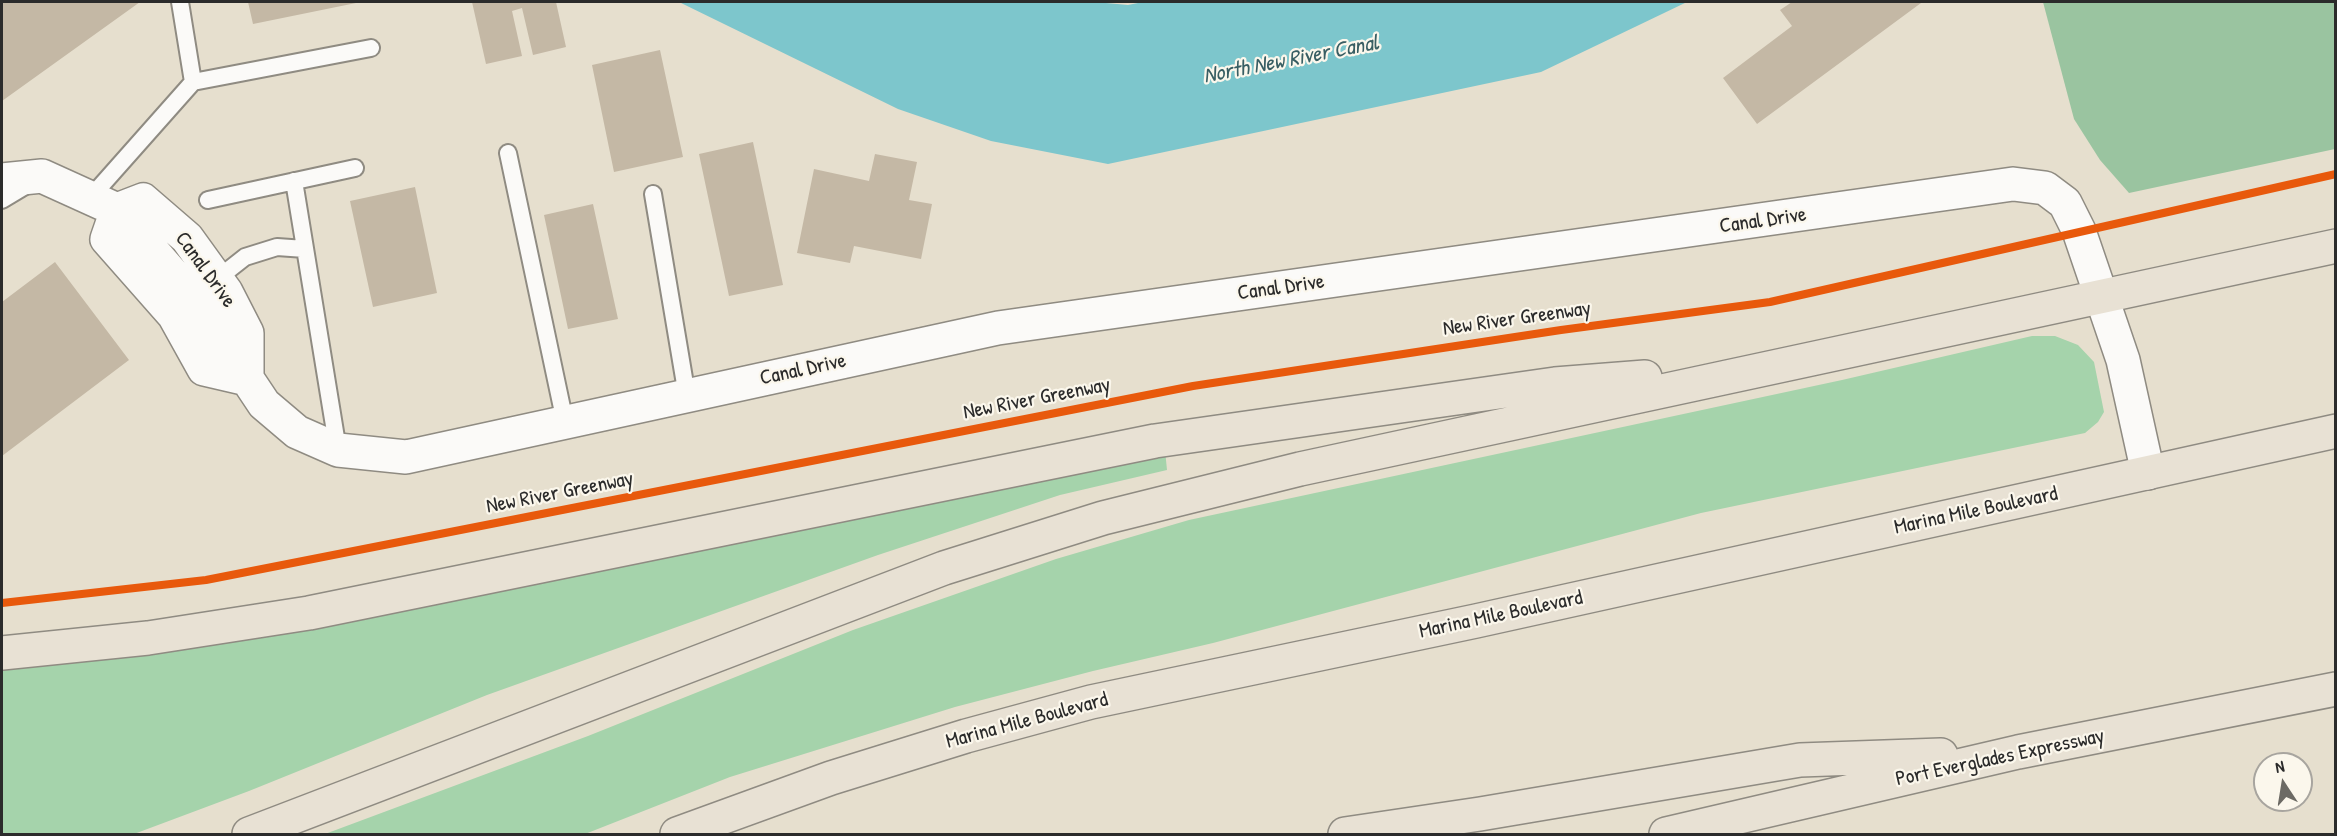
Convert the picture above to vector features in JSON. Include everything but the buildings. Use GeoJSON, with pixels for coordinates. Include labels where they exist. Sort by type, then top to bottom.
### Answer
{"type":"FeatureCollection","features":[{"type":"Feature","properties":{"kind":"main road"},"geometry":{"type":"LineString","coordinates":[[249,834],[933,572],[1103,518],[1300,469],[2336,246]]}},
{"type":"Feature","properties":{"kind":"main road"},"geometry":{"type":"LineString","coordinates":[[2,652],[148,638],[309,614],[1155,441],[1556,384],[1764,369]]}},
{"type":"Feature","properties":{"kind":"main road","name":"Marina Mile Boulevard"},"geometry":{"type":"LineString","coordinates":[[677,834],[843,774],[966,736],[1091,702],[1476,621],[2336,431]]}},
{"type":"Feature","properties":{"kind":"main road","name":"Port Everglades Expressway"},"geometry":{"type":"LineString","coordinates":[[1666,834],[2018,752],[2336,689]]}},
{"type":"Feature","properties":{"kind":"main road"},"geometry":{"type":"LineString","coordinates":[[1345,834],[1480,814],[1800,760],[2018,752]]}},
{"type":"Feature","properties":{"kind":"street"},"geometry":{"type":"LineString","coordinates":[[2,180],[42,176],[104,204]]}},
{"type":"Feature","properties":{"kind":"street","name":"Canal Drive"},"geometry":{"type":"LineString","coordinates":[[195,297],[187,238],[143,200],[104,204],[107,239],[195,297],[264,404],[297,432],[338,450],[406,457],[998,328],[2013,184],[2045,188],[2066,203],[2079,231],[2123,360],[2148,473]]}},
{"type":"Feature","properties":{"kind":"lane"},"geometry":{"type":"LineString","coordinates":[[180,2],[193,82]]}},
{"type":"Feature","properties":{"kind":"lane"},"geometry":{"type":"LineString","coordinates":[[104,204],[193,82],[371,48]]}},
{"type":"Feature","properties":{"kind":"lane"},"geometry":{"type":"LineString","coordinates":[[508,153],[565,422]]}},
{"type":"Feature","properties":{"kind":"lane"},"geometry":{"type":"LineString","coordinates":[[208,200],[355,168]]}},
{"type":"Feature","properties":{"kind":"lane"},"geometry":{"type":"LineString","coordinates":[[2,200],[42,176]]}},
{"type":"Feature","properties":{"kind":"lane"},"geometry":{"type":"LineString","coordinates":[[294,181],[338,450]]}},
{"type":"Feature","properties":{"kind":"lane"},"geometry":{"type":"LineString","coordinates":[[653,194],[687,396]]}},
{"type":"Feature","properties":{"kind":"lane"},"geometry":{"type":"LineString","coordinates":[[195,297],[245,257],[277,247],[305,249]]}},
{"type":"Feature","properties":{"kind":"green space"},"geometry":{"type":"Polygon","coordinates":[[[2043,2],[2335,2],[2335,149],[2129,193],[2100,160],[2074,119],[2043,2]]]}},
{"type":"Feature","properties":{"kind":"green space"},"geometry":{"type":"Polygon","coordinates":[[[2032,336],[2055,336],[2078,345],[2094,362],[2104,412],[2098,422],[2085,433],[1701,513],[1213,643],[955,707],[730,777],[585,834],[325,834],[588,736],[853,630],[1056,559],[1189,520],[1842,380],[2032,336]]]}},
{"type":"Feature","properties":{"kind":"green space"},"geometry":{"type":"Polygon","coordinates":[[[1165,450],[1167,470],[1060,495],[878,555],[487,695],[249,791],[134,834],[2,834],[2,668],[108,659],[275,635],[470,597],[1165,450]]]}},
{"type":"Feature","properties":{"kind":"water","name":"North New River Canal"},"geometry":{"type":"Polygon","coordinates":[[[679,2],[1095,2],[1128,5],[1143,2],[1687,2],[1541,72],[1108,164],[991,141],[898,109],[679,2]]]}},
{"type":"Feature","properties":{"kind":"cycle path","name":"New River Greenway"},"geometry":{"type":"LineString","coordinates":[[2,603],[206,580],[1193,386],[1561,330],[1770,302],[2336,174]]}}]}
